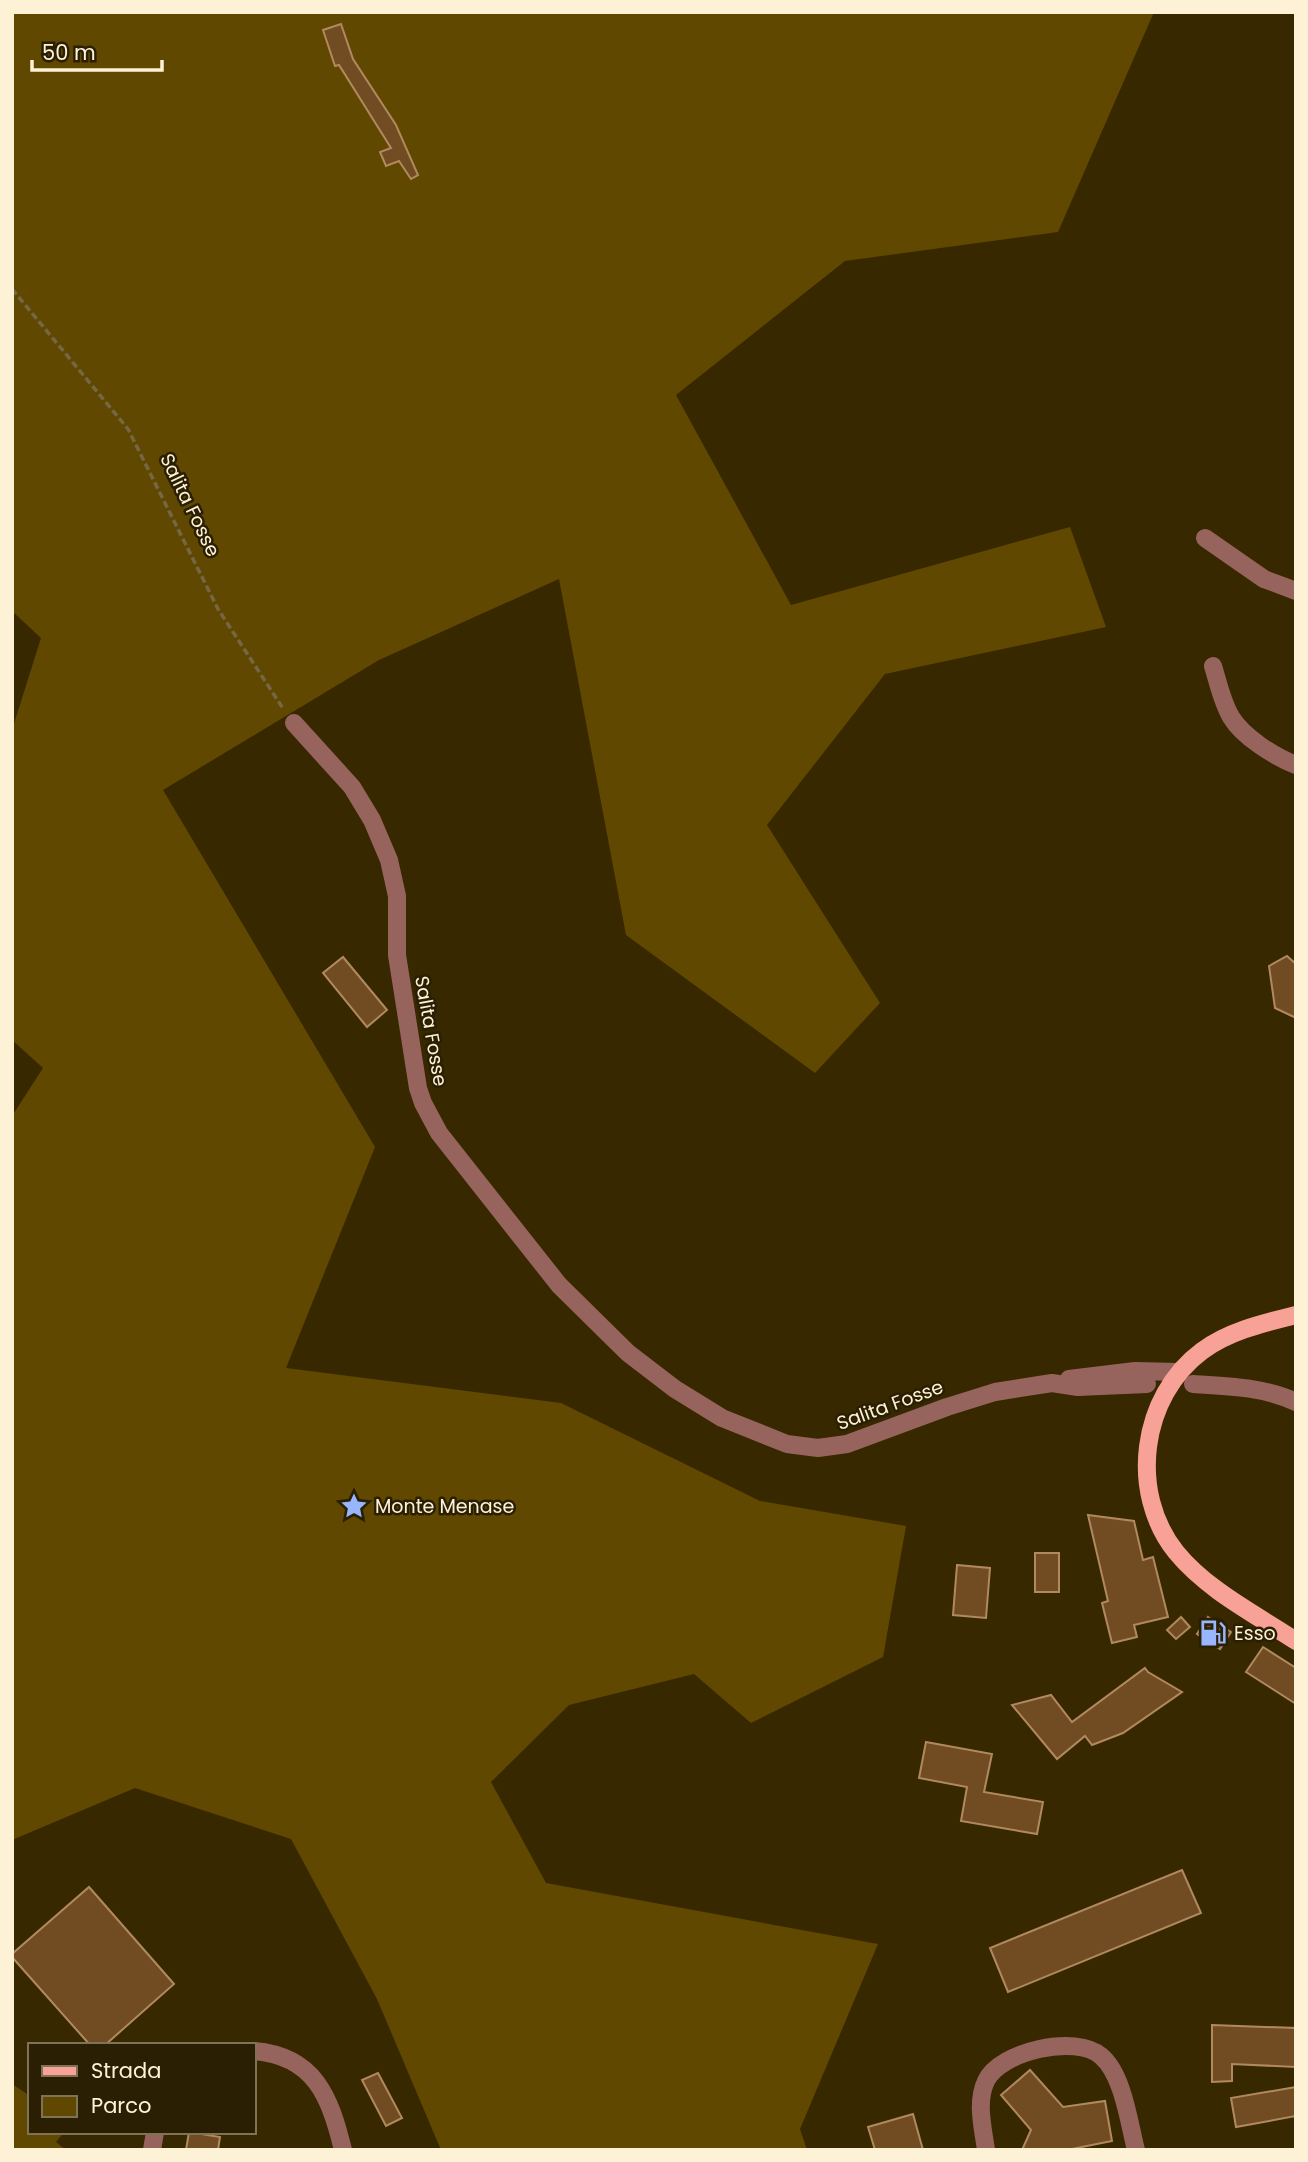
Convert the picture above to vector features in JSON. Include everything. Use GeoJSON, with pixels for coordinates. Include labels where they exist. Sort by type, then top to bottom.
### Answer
{"type":"FeatureCollection","features":[{"type":"Feature","properties":{"kind":"main road"},"geometry":{"type":"LineString","coordinates":[[1296,1315],[1249,1328],[1202,1350],[1186,1378],[1159,1404],[1148,1443],[1149,1481],[1160,1524],[1174,1549],[1198,1574],[1296,1641]]}},
{"type":"Feature","properties":{"kind":"street"},"geometry":{"type":"LineString","coordinates":[[1205,538],[1264,579],[1296,591]]}},
{"type":"Feature","properties":{"kind":"street"},"geometry":{"type":"LineString","coordinates":[[1213,666],[1227,709],[1237,725],[1280,760],[1296,765]]}},
{"type":"Feature","properties":{"kind":"street","name":"Salita Fosse"},"geometry":{"type":"LineString","coordinates":[[294,723],[352,787],[372,820],[388,860],[397,896],[397,955],[418,1088],[430,1118],[559,1285],[628,1353],[676,1389],[722,1418],[787,1444],[809,1448],[846,1444],[995,1392],[1052,1383],[1078,1387],[1147,1384]]}},
{"type":"Feature","properties":{"kind":"street"},"geometry":{"type":"LineString","coordinates":[[1052,1383],[1106,1373],[1135,1371],[1245,1388],[1296,1402]]}},
{"type":"Feature","properties":{"kind":"street"},"geometry":{"type":"LineString","coordinates":[[986,2150],[981,2104],[985,2082],[991,2072],[1025,2052],[1084,2047],[1100,2054],[1110,2065],[1122,2093],[1136,2150]]}},
{"type":"Feature","properties":{"kind":"street"},"geometry":{"type":"LineString","coordinates":[[256,2051],[281,2056],[311,2075],[335,2116],[342,2150]]}},
{"type":"Feature","properties":{"kind":"path","name":"Salita Fosse"},"geometry":{"type":"LineString","coordinates":[[12,289],[128,429],[218,609],[269,690],[294,723]]}},
{"type":"Feature","properties":{"kind":"green space"},"geometry":{"type":"Polygon","coordinates":[[[12,12],[1154,12],[1058,232],[845,261],[676,395],[791,605],[1070,527],[1106,627],[885,674],[767,825],[880,1003],[815,1073],[626,935],[559,579],[379,660],[163,790],[375,1147],[286,1368],[561,1403],[760,1501],[906,1526],[883,1657],[751,1723],[694,1674],[569,1705],[491,1782],[546,1883],[878,1944],[800,2129],[807,2150],[441,2150],[377,1999],[291,1839],[135,1788],[12,1840],[12,1116],[43,1068],[12,1040],[12,730],[41,638],[12,611],[12,12]]]}},
{"type":"Feature","properties":{"kind":"green space"},"geometry":{"type":"Polygon","coordinates":[[[12,2084],[28,2095],[28,2134],[62,2134],[56,2142],[66,2150],[12,2150],[12,2084]]]}},
{"type":"Feature","properties":{"kind":"building"},"geometry":{"type":"Polygon","coordinates":[[[341,24],[353,59],[396,125],[418,175],[411,179],[399,161],[386,166],[380,152],[391,148],[339,65],[335,66],[323,30],[341,24]]]}},
{"type":"Feature","properties":{"kind":"building"},"geometry":{"type":"Polygon","coordinates":[[[1287,956],[1296,964],[1296,1018],[1275,1008],[1269,966],[1287,956]]]}},
{"type":"Feature","properties":{"kind":"building"},"geometry":{"type":"Polygon","coordinates":[[[343,957],[387,1010],[367,1027],[323,973],[343,957]]]}},
{"type":"Feature","properties":{"kind":"building"},"geometry":{"type":"Polygon","coordinates":[[[1088,1515],[1134,1521],[1143,1560],[1153,1557],[1168,1617],[1134,1625],[1137,1637],[1112,1643],[1102,1603],[1108,1601],[1088,1515]]]}},
{"type":"Feature","properties":{"kind":"building"},"geometry":{"type":"Polygon","coordinates":[[[1035,1553],[1059,1553],[1059,1592],[1035,1592],[1035,1553]]]}},
{"type":"Feature","properties":{"kind":"building"},"geometry":{"type":"Polygon","coordinates":[[[957,1565],[990,1568],[986,1618],[953,1615],[957,1565]]]}},
{"type":"Feature","properties":{"kind":"building"},"geometry":{"type":"Polygon","coordinates":[[[1181,1617],[1190,1627],[1176,1639],[1167,1630],[1181,1617]]]}},
{"type":"Feature","properties":{"kind":"building"},"geometry":{"type":"Polygon","coordinates":[[[1208,1617],[1231,1632],[1220,1649],[1197,1634],[1208,1617]]]}},
{"type":"Feature","properties":{"kind":"building"},"geometry":{"type":"Polygon","coordinates":[[[1263,1647],[1296,1668],[1296,1704],[1246,1672],[1263,1647]]]}},
{"type":"Feature","properties":{"kind":"building"},"geometry":{"type":"Polygon","coordinates":[[[1145,1668],[1182,1692],[1123,1733],[1092,1745],[1085,1736],[1057,1759],[1012,1705],[1051,1695],[1072,1722],[1145,1668]]]}},
{"type":"Feature","properties":{"kind":"building"},"geometry":{"type":"Polygon","coordinates":[[[926,1742],[992,1754],[984,1792],[1043,1802],[1037,1834],[961,1821],[967,1787],[919,1778],[926,1742]]]}},
{"type":"Feature","properties":{"kind":"building"},"geometry":{"type":"Polygon","coordinates":[[[1182,1870],[1201,1913],[1008,1992],[990,1948],[1182,1870]]]}},
{"type":"Feature","properties":{"kind":"building"},"geometry":{"type":"Polygon","coordinates":[[[89,1887],[174,1984],[107,2043],[88,2043],[12,1954],[89,1887]]]}},
{"type":"Feature","properties":{"kind":"building"},"geometry":{"type":"Polygon","coordinates":[[[1212,2025],[1296,2028],[1296,2067],[1232,2064],[1232,2081],[1212,2082],[1212,2025]]]}},
{"type":"Feature","properties":{"kind":"building"},"geometry":{"type":"Polygon","coordinates":[[[1030,2070],[1063,2107],[1105,2101],[1112,2141],[1067,2150],[1022,2150],[1031,2130],[1001,2095],[1030,2070]]]}},
{"type":"Feature","properties":{"kind":"building"},"geometry":{"type":"Polygon","coordinates":[[[378,2073],[402,2118],[386,2126],[362,2080],[378,2073]]]}},
{"type":"Feature","properties":{"kind":"building"},"geometry":{"type":"Polygon","coordinates":[[[1296,2087],[1296,2116],[1236,2127],[1231,2098],[1296,2087]]]}},
{"type":"Feature","properties":{"kind":"building"},"geometry":{"type":"Polygon","coordinates":[[[913,2114],[923,2150],[875,2150],[868,2127],[913,2114]]]}},
{"type":"Feature","properties":{"kind":"building"},"geometry":{"type":"Polygon","coordinates":[[[189,2134],[220,2137],[218,2150],[186,2150],[189,2134]]]}},
{"type":"Feature","properties":{"kind":"place","name":"Monte Menase"},"geometry":{"type":"Point","coordinates":[354,1506]}},
{"type":"Feature","properties":{"kind":"place","name":"Esso"},"geometry":{"type":"Point","coordinates":[1213,1633]}}]}
